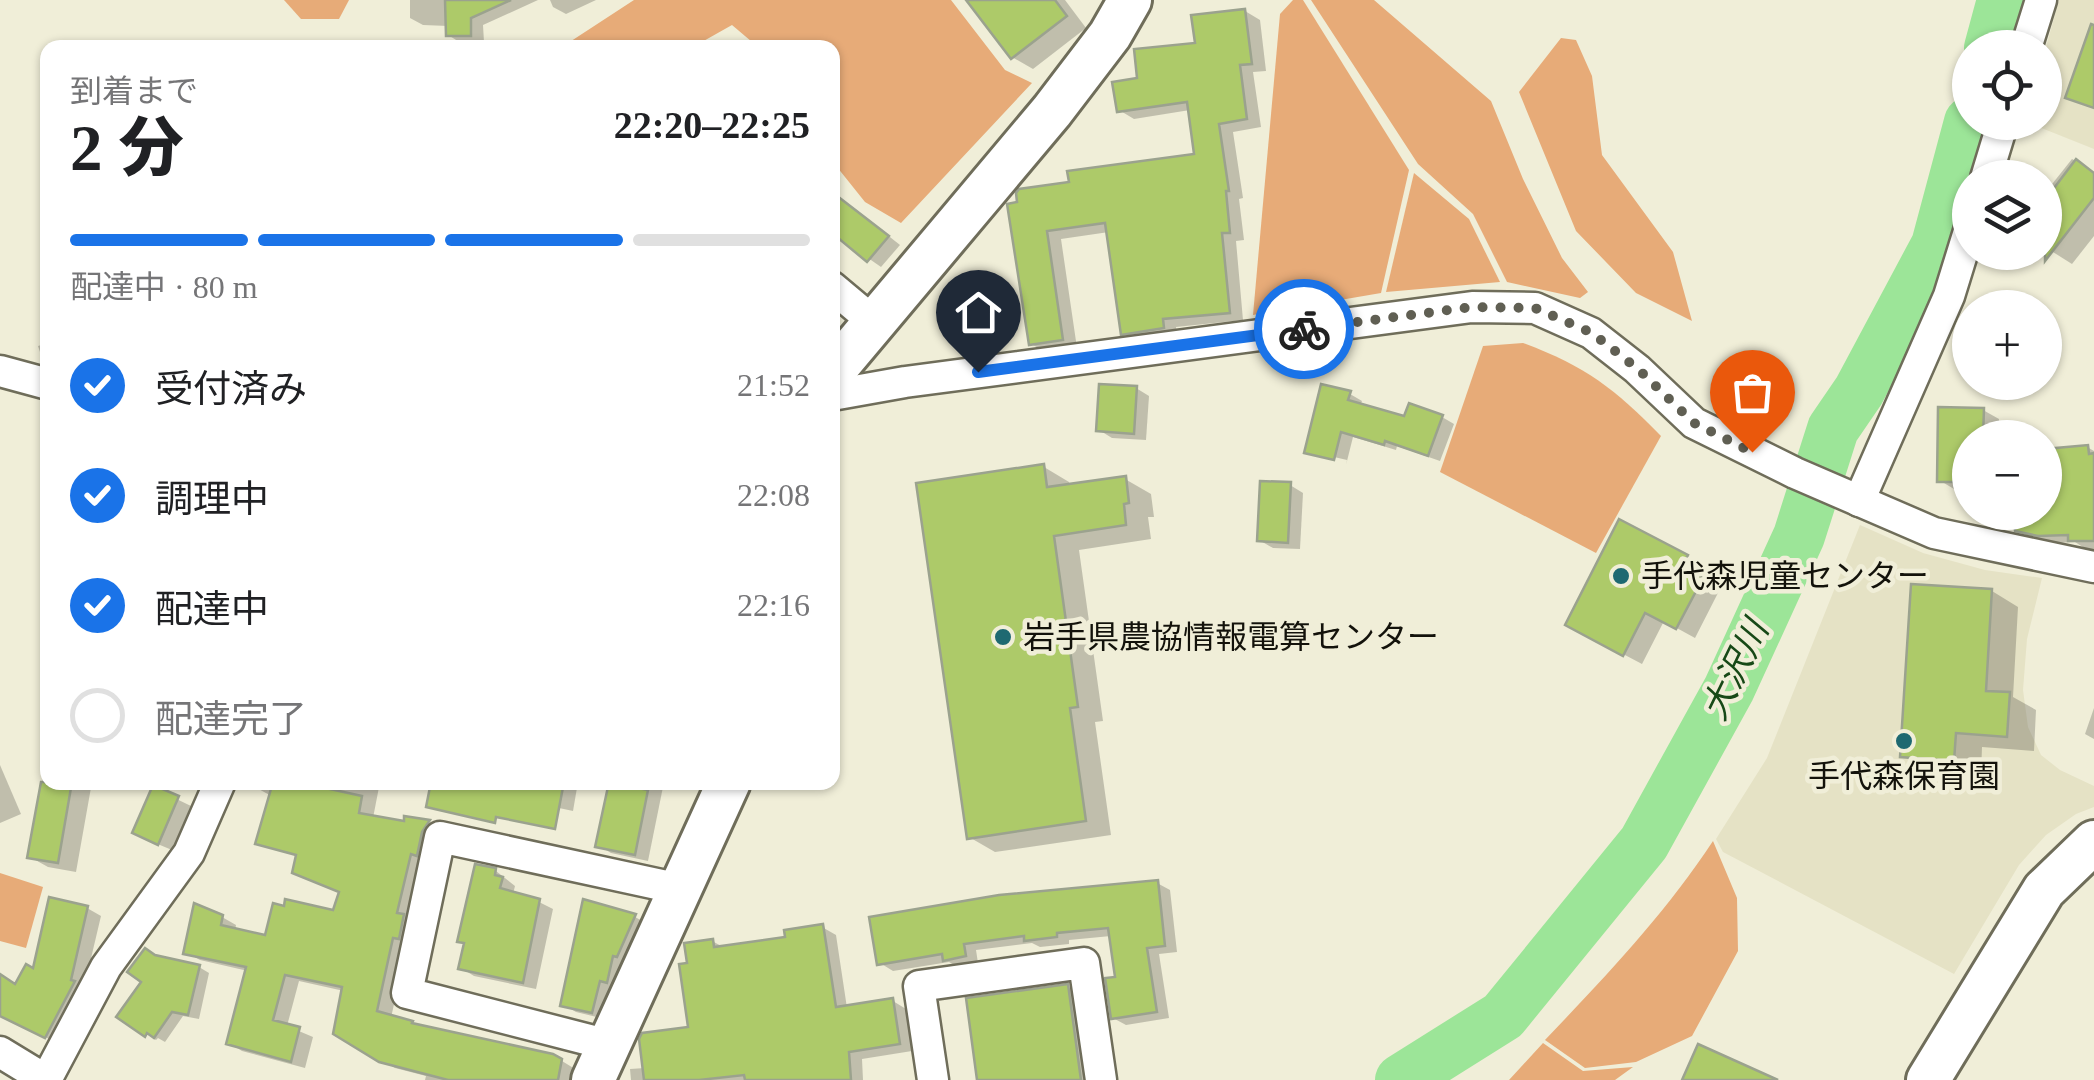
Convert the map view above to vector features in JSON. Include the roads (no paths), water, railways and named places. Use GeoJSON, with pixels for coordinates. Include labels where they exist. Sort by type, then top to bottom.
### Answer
{"type":"FeatureCollection","features":[{"type":"Feature","properties":{"kind":"street"},"geometry":{"type":"LineString","coordinates":[[840,364],[1052,111],[1110,34],[1130,0]]}},
{"type":"Feature","properties":{"kind":"street"},"geometry":{"type":"LineString","coordinates":[[2032,30],[2041,0]]}},
{"type":"Feature","properties":{"kind":"street"},"geometry":{"type":"LineString","coordinates":[[1853,499],[1949,296],[1957,270]]}},
{"type":"Feature","properties":{"kind":"street"},"geometry":{"type":"LineString","coordinates":[[840,294],[875,323]]}},
{"type":"Feature","properties":{"kind":"street"},"geometry":{"type":"LineString","coordinates":[[840,394],[924,379],[1472,307],[1535,308],[1592,333],[1638,369],[1694,423],[1795,474],[1934,533],[2094,567]]}},
{"type":"Feature","properties":{"kind":"street"},"geometry":{"type":"LineString","coordinates":[[0,371],[40,382]]}},
{"type":"Feature","properties":{"kind":"street"},"geometry":{"type":"LineString","coordinates":[[0,1052],[46,1080],[106,968],[189,853],[217,790]]}},
{"type":"Feature","properties":{"kind":"street"},"geometry":{"type":"LineString","coordinates":[[680,890],[440,837],[407,992],[601,1062],[680,890],[725,790]]}},
{"type":"Feature","properties":{"kind":"street"},"geometry":{"type":"LineString","coordinates":[[1928,1080],[2044,890],[2094,842]]}},
{"type":"Feature","properties":{"kind":"street"},"geometry":{"type":"LineString","coordinates":[[933,1080],[919,986],[1084,963],[1101,1080]]}},
{"type":"Feature","properties":{"kind":"waterway","name":"大沢川"},"geometry":{"type":"LineString","coordinates":[[1995,30],[2003,0]]}},
{"type":"Feature","properties":{"kind":"waterway","name":"大沢川"},"geometry":{"type":"LineString","coordinates":[[1401,1080],[1503,1016],[1644,843],[1729,689],[1799,536],[1833,429],[1859,391],[1937,245],[1965,140]]}},
{"type":"Feature","properties":{"kind":"place","name":"手代森児童センター"},"geometry":{"type":"Point","coordinates":[1621,576]}},
{"type":"Feature","properties":{"kind":"place","name":"岩手県農協情報電算センター"},"geometry":{"type":"Point","coordinates":[1003,637]}},
{"type":"Feature","properties":{"kind":"place","name":"手代森保育園"},"geometry":{"type":"Point","coordinates":[1904,741]}}]}
